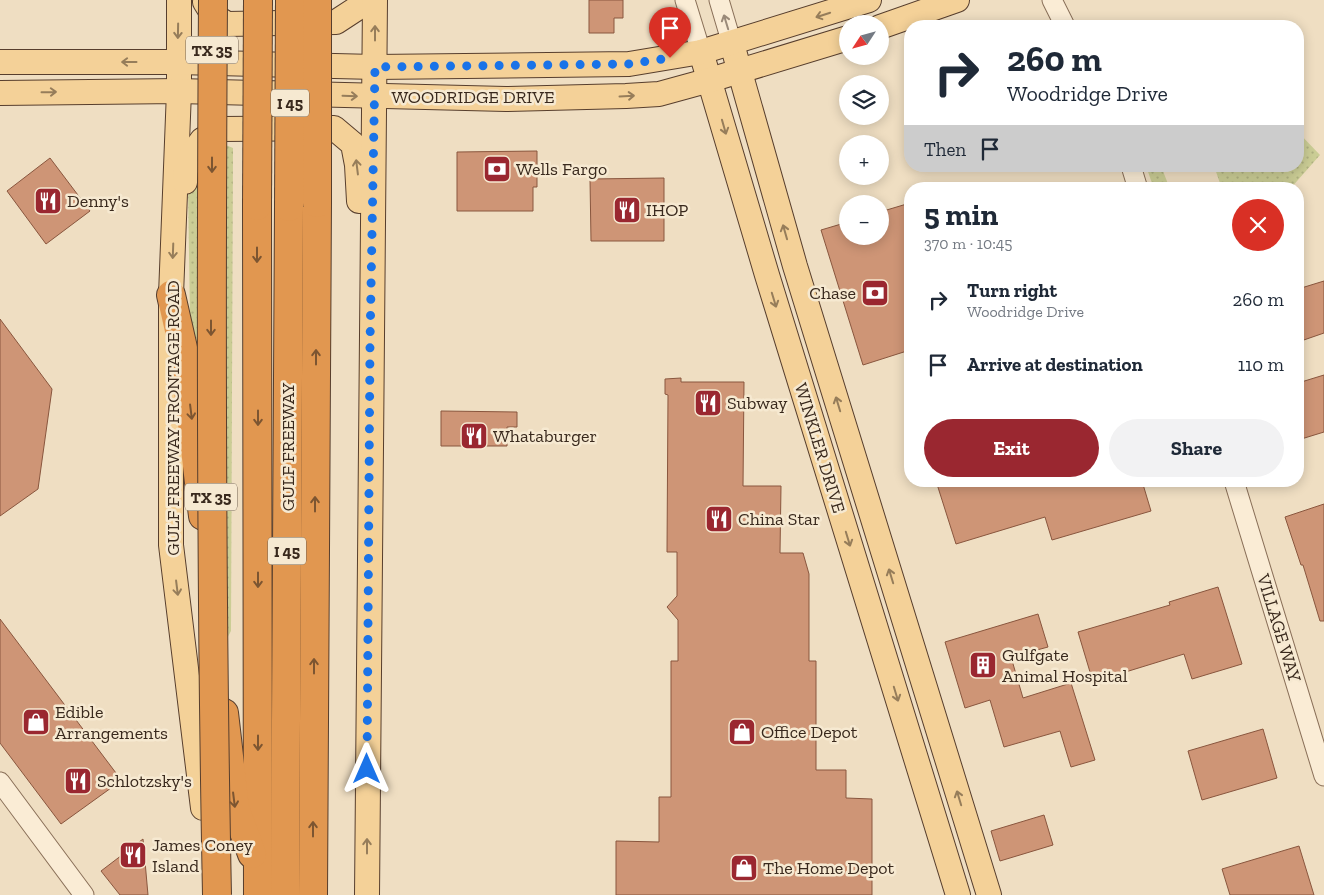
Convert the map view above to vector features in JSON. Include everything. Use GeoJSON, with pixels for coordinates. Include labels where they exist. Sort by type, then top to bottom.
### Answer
{"type":"FeatureCollection","features":[{"type":"Feature","properties":{"kind":"highway","name":"TX 35"},"geometry":{"type":"LineString","coordinates":[[213,0],[212,674],[217,895]]}},
{"type":"Feature","properties":{"kind":"highway","name":"GULF FREEWAY"},"geometry":{"type":"LineString","coordinates":[[258,0],[258,884]]}},
{"type":"Feature","properties":{"kind":"highway","name":"GULF FREEWAY"},"geometry":{"type":"LineString","coordinates":[[285,895],[290,0]]}},
{"type":"Feature","properties":{"kind":"highway","name":"GULF FREEWAY"},"geometry":{"type":"LineString","coordinates":[[313,895],[317,0]]}},
{"type":"Feature","properties":{"kind":"highway"},"geometry":{"type":"LineString","coordinates":[[318,90],[337,0]]}},
{"type":"Feature","properties":{"kind":"highway"},"geometry":{"type":"LineString","coordinates":[[171,295],[184,348],[235,808],[258,884]]}},
{"type":"Feature","properties":{"kind":"main road","name":"GULF FREEWAY FRONTAGE ROAD"},"geometry":{"type":"LineString","coordinates":[[178,0],[179,91],[171,295],[171,545],[201,778],[208,895]]}},
{"type":"Feature","properties":{"kind":"main road"},"geometry":{"type":"LineString","coordinates":[[204,0],[213,15],[227,24],[336,22],[359,7],[362,0]]}},
{"type":"Feature","properties":{"kind":"main road"},"geometry":{"type":"LineString","coordinates":[[367,895],[375,0]]}},
{"type":"Feature","properties":{"kind":"main road","name":"WOODRIDGE DRIVE"},"geometry":{"type":"LineString","coordinates":[[0,62],[178,62],[375,67],[628,64],[701,52],[732,44],[869,0]]}},
{"type":"Feature","properties":{"kind":"main road"},"geometry":{"type":"LineString","coordinates":[[889,25],[956,0]]}},
{"type":"Feature","properties":{"kind":"main road","name":"WOODRIDGE DRIVE"},"geometry":{"type":"LineString","coordinates":[[0,93],[179,91],[506,99],[659,94],[740,72],[839,41]]}},
{"type":"Feature","properties":{"kind":"main road","name":"WINKLER DRIVE"},"geometry":{"type":"LineString","coordinates":[[732,44],[795,266],[989,895]]}},
{"type":"Feature","properties":{"kind":"main road","name":"WINKLER DRIVE"},"geometry":{"type":"LineString","coordinates":[[701,52],[767,275],[958,895]]}},
{"type":"Feature","properties":{"kind":"main road"},"geometry":{"type":"LineString","coordinates":[[175,216],[183,204],[186,170],[192,154],[202,140],[212,133],[222,129],[334,128],[352,144],[357,165],[363,320],[371,336]]}},
{"type":"Feature","properties":{"kind":"main road"},"geometry":{"type":"LineString","coordinates":[[767,275],[795,266]]}},
{"type":"Feature","properties":{"kind":"main road"},"geometry":{"type":"LineString","coordinates":[[789,347],[818,339]]}},
{"type":"Feature","properties":{"kind":"main road"},"geometry":{"type":"LineString","coordinates":[[804,396],[831,428],[840,457],[847,466],[858,468]]}},
{"type":"Feature","properties":{"kind":"main road"},"geometry":{"type":"LineString","coordinates":[[870,611],[899,603]]}},
{"type":"Feature","properties":{"kind":"main road"},"geometry":{"type":"LineString","coordinates":[[940,839],[970,831]]}},
{"type":"Feature","properties":{"kind":"street","name":"WINKLER DRIVE"},"geometry":{"type":"LineString","coordinates":[[685,0],[701,52]]}},
{"type":"Feature","properties":{"kind":"street","name":"WINKLER DRIVE"},"geometry":{"type":"LineString","coordinates":[[719,0],[732,44]]}},
{"type":"Feature","properties":{"kind":"street"},"geometry":{"type":"LineString","coordinates":[[1052,0],[1062,20]]}},
{"type":"Feature","properties":{"kind":"street","name":"VILLAGE WAY"},"geometry":{"type":"LineString","coordinates":[[1236,487],[1324,776]]}},
{"type":"Feature","properties":{"kind":"street"},"geometry":{"type":"LineString","coordinates":[[0,782],[84,895]]}},
{"type":"Feature","properties":{"kind":"green space"},"geometry":{"type":"Polygon","coordinates":[[[1304,138],[1320,155],[1296,182],[1220,182],[1216,172],[1304,172],[1304,138]]]}},
{"type":"Feature","properties":{"kind":"green space"},"geometry":{"type":"Polygon","coordinates":[[[216,141],[233,148],[231,631],[225,642],[190,319],[188,187],[216,141]]]}},
{"type":"Feature","properties":{"kind":"green space"},"geometry":{"type":"Polygon","coordinates":[[[1148,172],[1163,172],[1167,182],[1152,182],[1148,172]]]}},
{"type":"Feature","properties":{"kind":"building"},"geometry":{"type":"Polygon","coordinates":[[[589,0],[623,0],[623,18],[614,18],[614,33],[589,33],[589,0]]]}},
{"type":"Feature","properties":{"kind":"building","name":"Wells Fargo"},"geometry":{"type":"Polygon","coordinates":[[[537,151],[537,187],[533,187],[533,211],[457,211],[457,152],[537,151]]]}},
{"type":"Feature","properties":{"kind":"building","name":"Denny's"},"geometry":{"type":"Polygon","coordinates":[[[50,158],[90,211],[46,244],[7,191],[50,158]]]}},
{"type":"Feature","properties":{"kind":"building","name":"IHOP"},"geometry":{"type":"Polygon","coordinates":[[[664,178],[664,241],[591,241],[590,179],[664,178]]]}},
{"type":"Feature","properties":{"kind":"building","name":"Chase"},"geometry":{"type":"Polygon","coordinates":[[[904,205],[904,352],[863,365],[821,230],[839,225],[839,245],[889,245],[889,209],[904,205]]]}},
{"type":"Feature","properties":{"kind":"building"},"geometry":{"type":"Polygon","coordinates":[[[1324,281],[1324,333],[1304,340],[1304,287],[1324,281]]]}},
{"type":"Feature","properties":{"kind":"building"},"geometry":{"type":"Polygon","coordinates":[[[0,319],[52,389],[38,489],[0,516],[0,319]]]}},
{"type":"Feature","properties":{"kind":"building"},"geometry":{"type":"Polygon","coordinates":[[[1324,375],[1324,432],[1304,438],[1304,381],[1324,375]]]}},
{"type":"Feature","properties":{"kind":"building"},"geometry":{"type":"Polygon","coordinates":[[[681,378],[681,382],[744,382],[743,486],[781,486],[780,553],[803,553],[809,574],[809,661],[816,661],[816,770],[846,770],[846,798],[872,799],[872,895],[616,895],[616,841],[659,842],[659,797],[671,797],[671,661],[678,661],[678,620],[667,607],[677,596],[677,552],[667,552],[668,395],[665,394],[665,379],[681,378]]]}},
{"type":"Feature","properties":{"kind":"building","name":"Whataburger"},"geometry":{"type":"Polygon","coordinates":[[[441,411],[517,412],[517,427],[507,427],[507,446],[441,446],[441,411]]]}},
{"type":"Feature","properties":{"kind":"building"},"geometry":{"type":"Polygon","coordinates":[[[938,487],[1144,487],[1151,511],[1052,540],[1045,517],[956,544],[938,487]]]}},
{"type":"Feature","properties":{"kind":"building"},"geometry":{"type":"Polygon","coordinates":[[[1324,504],[1324,621],[1320,621],[1303,565],[1301,565],[1285,517],[1324,504]]]}},
{"type":"Feature","properties":{"kind":"building"},"geometry":{"type":"Polygon","coordinates":[[[1218,587],[1242,664],[1192,679],[1184,654],[1093,682],[1078,632],[1170,605],[1169,602],[1218,587]]]}},
{"type":"Feature","properties":{"kind":"building"},"geometry":{"type":"Polygon","coordinates":[[[1038,614],[1048,647],[1011,657],[1023,698],[1071,683],[1095,760],[1071,767],[1060,731],[1004,747],[990,700],[965,708],[945,642],[1038,614]]]}},
{"type":"Feature","properties":{"kind":"building"},"geometry":{"type":"Polygon","coordinates":[[[0,619],[116,773],[111,788],[61,824],[0,743],[0,619]]]}},
{"type":"Feature","properties":{"kind":"building"},"geometry":{"type":"Polygon","coordinates":[[[1263,729],[1277,778],[1202,800],[1188,751],[1263,729]]]}},
{"type":"Feature","properties":{"kind":"building"},"geometry":{"type":"Polygon","coordinates":[[[1044,815],[1053,845],[1000,861],[991,831],[1044,815]]]}},
{"type":"Feature","properties":{"kind":"building","name":"James Coney Island"},"geometry":{"type":"Polygon","coordinates":[[[143,839],[148,895],[120,895],[101,871],[143,839]]]}},
{"type":"Feature","properties":{"kind":"building"},"geometry":{"type":"Polygon","coordinates":[[[1299,846],[1314,895],[1230,895],[1222,869],[1299,846]]]}},
{"type":"Feature","properties":{"kind":"place","name":"Wells Fargo"},"geometry":{"type":"Point","coordinates":[497,169]}},
{"type":"Feature","properties":{"kind":"place","name":"Denny's"},"geometry":{"type":"Point","coordinates":[48,201]}},
{"type":"Feature","properties":{"kind":"place","name":"IHOP"},"geometry":{"type":"Point","coordinates":[627,210]}},
{"type":"Feature","properties":{"kind":"place","name":"Chase"},"geometry":{"type":"Point","coordinates":[875,293]}},
{"type":"Feature","properties":{"kind":"place","name":"Subway"},"geometry":{"type":"Point","coordinates":[708,403]}},
{"type":"Feature","properties":{"kind":"place","name":"Whataburger"},"geometry":{"type":"Point","coordinates":[474,436]}},
{"type":"Feature","properties":{"kind":"place","name":"China Star"},"geometry":{"type":"Point","coordinates":[719,519]}},
{"type":"Feature","properties":{"kind":"place","name":"Gulfgate Animal Hospital"},"geometry":{"type":"Point","coordinates":[983,665]}},
{"type":"Feature","properties":{"kind":"place","name":"Edible Arrangements"},"geometry":{"type":"Point","coordinates":[36,722]}},
{"type":"Feature","properties":{"kind":"place","name":"Office Depot"},"geometry":{"type":"Point","coordinates":[742,732]}},
{"type":"Feature","properties":{"kind":"place","name":"Schlotzsky's"},"geometry":{"type":"Point","coordinates":[78,781]}},
{"type":"Feature","properties":{"kind":"place","name":"James Coney Island"},"geometry":{"type":"Point","coordinates":[133,855]}},
{"type":"Feature","properties":{"kind":"place","name":"The Home Depot"},"geometry":{"type":"Point","coordinates":[744,868]}},
{"type":"Feature","properties":{"kind":"route"},"geometry":{"type":"LineString","coordinates":[[367,769],[370,344],[375,67],[628,64],[670,58]]}}]}
